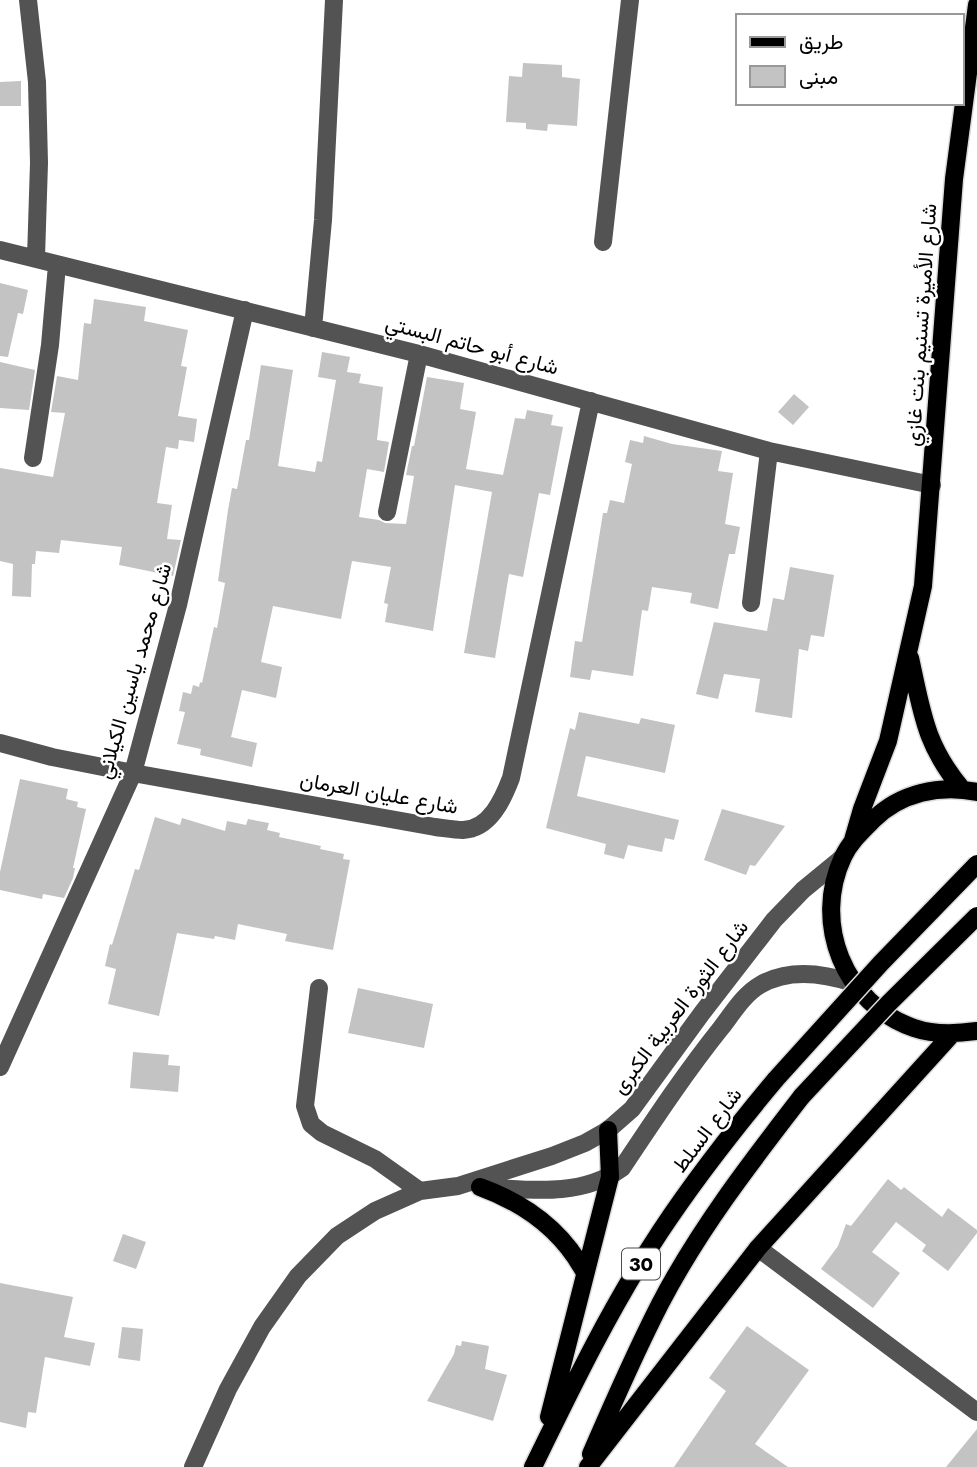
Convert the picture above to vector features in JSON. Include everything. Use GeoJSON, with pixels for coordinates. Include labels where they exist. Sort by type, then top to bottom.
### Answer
{"type":"FeatureCollection","features":[{"type":"Feature","properties":{"kind":"main road","name":"شارع الأميرة تسنيم بنت غازي"},"geometry":{"type":"LineString","coordinates":[[853,840],[888,741],[923,586],[954,179],[977,5]]}},
{"type":"Feature","properties":{"kind":"main road","name":"شارع الأميرة تسنيم بنت غازي"},"geometry":{"type":"LineString","coordinates":[[908,648],[925,725],[936,753],[970,790]]}},
{"type":"Feature","properties":{"kind":"main road"},"geometry":{"type":"LineString","coordinates":[[970,790],[940,789],[910,796],[884,810],[853,840],[842,858],[831,900],[830,922],[834,944],[853,983],[880,1010],[914,1028],[952,1034],[977,1031]]}},
{"type":"Feature","properties":{"kind":"main road","name":"شارع السلط"},"geometry":{"type":"LineString","coordinates":[[533,1467],[572,1388],[660,1232],[732,1132],[881,963],[977,864]]}},
{"type":"Feature","properties":{"kind":"main road","name":"30"},"geometry":{"type":"LineString","coordinates":[[587,1467],[624,1377],[661,1302],[697,1240],[734,1186],[802,1096],[889,1003],[977,916]]}},
{"type":"Feature","properties":{"kind":"main road"},"geometry":{"type":"LineString","coordinates":[[587,1467],[758,1248],[952,1034]]}},
{"type":"Feature","properties":{"kind":"main road"},"geometry":{"type":"LineString","coordinates":[[533,1467],[568,1347],[610,1177],[608,1130]]}},
{"type":"Feature","properties":{"kind":"main road"},"geometry":{"type":"LineString","coordinates":[[480,1187],[522,1205],[544,1222],[578,1260],[585,1273]]}},
{"type":"Feature","properties":{"kind":"street"},"geometry":{"type":"LineString","coordinates":[[28,0],[37,82],[39,163],[36,258]]}},
{"type":"Feature","properties":{"kind":"street"},"geometry":{"type":"LineString","coordinates":[[313,328],[324,208],[334,0]]}},
{"type":"Feature","properties":{"kind":"street"},"geometry":{"type":"LineString","coordinates":[[603,242],[630,0]]}},
{"type":"Feature","properties":{"kind":"street","name":"شارع أبو حاتم البستي"},"geometry":{"type":"LineString","coordinates":[[0,250],[419,354],[769,451],[932,485]]}},
{"type":"Feature","properties":{"kind":"street"},"geometry":{"type":"LineString","coordinates":[[33,458],[49,358],[57,265]]}},
{"type":"Feature","properties":{"kind":"street","name":"شارع محمد ياسين الكيلاني"},"geometry":{"type":"LineString","coordinates":[[0,1066],[133,773],[178,605],[245,310]]}},
{"type":"Feature","properties":{"kind":"street"},"geometry":{"type":"LineString","coordinates":[[387,512],[419,354]]}},
{"type":"Feature","properties":{"kind":"street","name":"شارع عليان العرمان"},"geometry":{"type":"LineString","coordinates":[[0,743],[52,757],[133,773],[435,827],[466,830],[481,824],[503,800],[512,778],[592,401]]}},
{"type":"Feature","properties":{"kind":"street"},"geometry":{"type":"LineString","coordinates":[[751,603],[769,451]]}},
{"type":"Feature","properties":{"kind":"street","name":"شارع الثورة العربية الكبرى"},"geometry":{"type":"LineString","coordinates":[[458,1186],[585,1143],[608,1130],[632,1110],[774,920],[803,890],[842,858]]}},
{"type":"Feature","properties":{"kind":"street","name":"شارع الثورة العربية الكبرى"},"geometry":{"type":"LineString","coordinates":[[193,1467],[239,1368],[262,1327],[298,1276],[337,1236],[375,1211],[420,1191],[458,1186],[544,1190],[577,1187],[610,1177],[622,1168],[689,1068],[738,1006],[758,986],[775,978],[815,974],[853,983]]}},
{"type":"Feature","properties":{"kind":"street"},"geometry":{"type":"LineString","coordinates":[[319,988],[310,1052],[305,1107],[307,1116],[311,1124],[322,1133],[375,1159],[420,1191]]}},
{"type":"Feature","properties":{"kind":"street"},"geometry":{"type":"LineString","coordinates":[[758,1248],[977,1412]]}},
{"type":"Feature","properties":{"kind":"building"},"geometry":{"type":"Polygon","coordinates":[[[523,63],[562,65],[562,77],[580,79],[577,126],[548,124],[547,131],[526,129],[526,123],[506,122],[509,76],[522,77],[523,63]]]}},
{"type":"Feature","properties":{"kind":"building"},"geometry":{"type":"Polygon","coordinates":[[[21,81],[21,106],[0,106],[0,82],[21,81]]]}},
{"type":"Feature","properties":{"kind":"building"},"geometry":{"type":"Polygon","coordinates":[[[0,283],[28,290],[23,314],[18,313],[8,357],[0,356],[0,283]]]}},
{"type":"Feature","properties":{"kind":"building"},"geometry":{"type":"Polygon","coordinates":[[[94,299],[146,307],[144,321],[188,330],[181,366],[187,367],[178,416],[197,419],[194,442],[179,440],[178,449],[166,447],[157,503],[172,505],[167,539],[181,540],[173,576],[119,565],[122,547],[61,540],[59,553],[36,551],[35,564],[32,564],[31,597],[12,596],[13,564],[0,561],[0,468],[53,477],[65,413],[51,412],[57,376],[78,380],[84,323],[91,324],[94,299]]]}},
{"type":"Feature","properties":{"kind":"building"},"geometry":{"type":"Polygon","coordinates":[[[322,352],[350,357],[347,372],[361,374],[359,383],[383,387],[377,440],[389,442],[384,472],[367,469],[359,517],[385,523],[406,524],[414,476],[406,475],[427,377],[464,383],[460,409],[476,412],[466,469],[503,475],[515,418],[525,419],[527,410],[553,415],[551,425],[563,427],[550,495],[539,493],[523,577],[509,574],[495,658],[464,653],[492,492],[455,485],[433,631],[385,622],[388,604],[384,603],[391,567],[352,561],[341,619],[273,606],[261,662],[282,667],[276,698],[242,690],[231,737],[257,743],[252,767],[200,755],[201,749],[177,744],[185,712],[179,711],[183,692],[191,694],[193,685],[199,687],[200,682],[202,683],[214,627],[217,628],[225,583],[218,581],[228,510],[232,488],[237,489],[246,440],[249,440],[261,365],[293,370],[278,466],[315,472],[317,461],[322,462],[336,380],[318,377],[322,352]]]}},
{"type":"Feature","properties":{"kind":"building"},"geometry":{"type":"Polygon","coordinates":[[[0,362],[35,370],[29,410],[0,408],[0,362]]]}},
{"type":"Feature","properties":{"kind":"building"},"geometry":{"type":"Polygon","coordinates":[[[794,394],[809,407],[793,425],[778,412],[794,394]]]}},
{"type":"Feature","properties":{"kind":"building"},"geometry":{"type":"Polygon","coordinates":[[[644,436],[672,444],[722,451],[718,471],[733,473],[725,524],[740,527],[735,554],[729,554],[718,609],[690,603],[692,593],[652,587],[648,611],[642,610],[633,676],[592,670],[590,680],[570,677],[575,641],[582,642],[603,513],[607,513],[610,500],[624,503],[632,464],[625,462],[630,440],[643,443],[644,436]]]}},
{"type":"Feature","properties":{"kind":"building"},"geometry":{"type":"Polygon","coordinates":[[[790,567],[834,575],[824,637],[811,635],[808,651],[799,649],[792,718],[755,712],[760,679],[724,674],[718,699],[696,694],[714,622],[767,631],[773,598],[784,600],[790,567]]]}},
{"type":"Feature","properties":{"kind":"building"},"geometry":{"type":"Polygon","coordinates":[[[579,712],[639,724],[641,718],[675,725],[665,773],[586,756],[577,796],[679,820],[674,840],[665,838],[662,852],[628,845],[624,859],[604,854],[606,844],[546,828],[570,728],[575,730],[579,712]]]}},
{"type":"Feature","properties":{"kind":"building"},"geometry":{"type":"Polygon","coordinates":[[[20,779],[68,789],[66,799],[78,802],[77,807],[86,809],[73,878],[64,898],[43,894],[42,899],[0,890],[0,872],[20,779]]]}},
{"type":"Feature","properties":{"kind":"building"},"geometry":{"type":"Polygon","coordinates":[[[722,809],[785,826],[755,866],[750,865],[746,875],[704,860],[722,809]]]}},
{"type":"Feature","properties":{"kind":"building"},"geometry":{"type":"Polygon","coordinates":[[[155,817],[180,825],[182,818],[225,831],[227,821],[246,825],[248,819],[269,823],[267,830],[280,833],[279,837],[344,854],[343,859],[350,860],[333,950],[285,941],[287,934],[238,924],[235,940],[177,933],[159,1016],[108,1004],[116,969],[105,966],[110,944],[112,945],[135,869],[139,870],[155,817]]]}},
{"type":"Feature","properties":{"kind":"building"},"geometry":{"type":"Polygon","coordinates":[[[358,988],[433,1004],[424,1048],[348,1033],[358,988]]]}},
{"type":"Feature","properties":{"kind":"building"},"geometry":{"type":"Polygon","coordinates":[[[133,1052],[169,1055],[168,1065],[180,1066],[178,1092],[130,1088],[133,1052]]]}},
{"type":"Feature","properties":{"kind":"building"},"geometry":{"type":"Polygon","coordinates":[[[888,1179],[901,1190],[904,1187],[942,1217],[948,1208],[977,1230],[977,1233],[948,1271],[922,1251],[926,1245],[896,1222],[872,1252],[900,1273],[873,1308],[821,1269],[838,1246],[846,1224],[851,1226],[888,1179]]]}},
{"type":"Feature","properties":{"kind":"building"},"geometry":{"type":"Polygon","coordinates":[[[123,1234],[146,1242],[136,1269],[113,1261],[123,1234]]]}},
{"type":"Feature","properties":{"kind":"building"},"geometry":{"type":"Polygon","coordinates":[[[0,1283],[73,1297],[64,1337],[95,1343],[90,1366],[45,1357],[36,1413],[28,1412],[26,1428],[0,1422],[0,1283]]]}},
{"type":"Feature","properties":{"kind":"building"},"geometry":{"type":"Polygon","coordinates":[[[747,1326],[809,1370],[755,1444],[788,1467],[674,1467],[726,1391],[709,1378],[747,1326]]]}},
{"type":"Feature","properties":{"kind":"building"},"geometry":{"type":"Polygon","coordinates":[[[122,1327],[143,1329],[140,1361],[118,1358],[122,1327]]]}},
{"type":"Feature","properties":{"kind":"building"},"geometry":{"type":"Polygon","coordinates":[[[462,1341],[489,1346],[485,1369],[507,1375],[493,1421],[427,1401],[454,1354],[456,1345],[461,1346],[462,1341]]]}},
{"type":"Feature","properties":{"kind":"building"},"geometry":{"type":"Polygon","coordinates":[[[977,1429],[977,1467],[946,1467],[977,1429]]]}}]}
